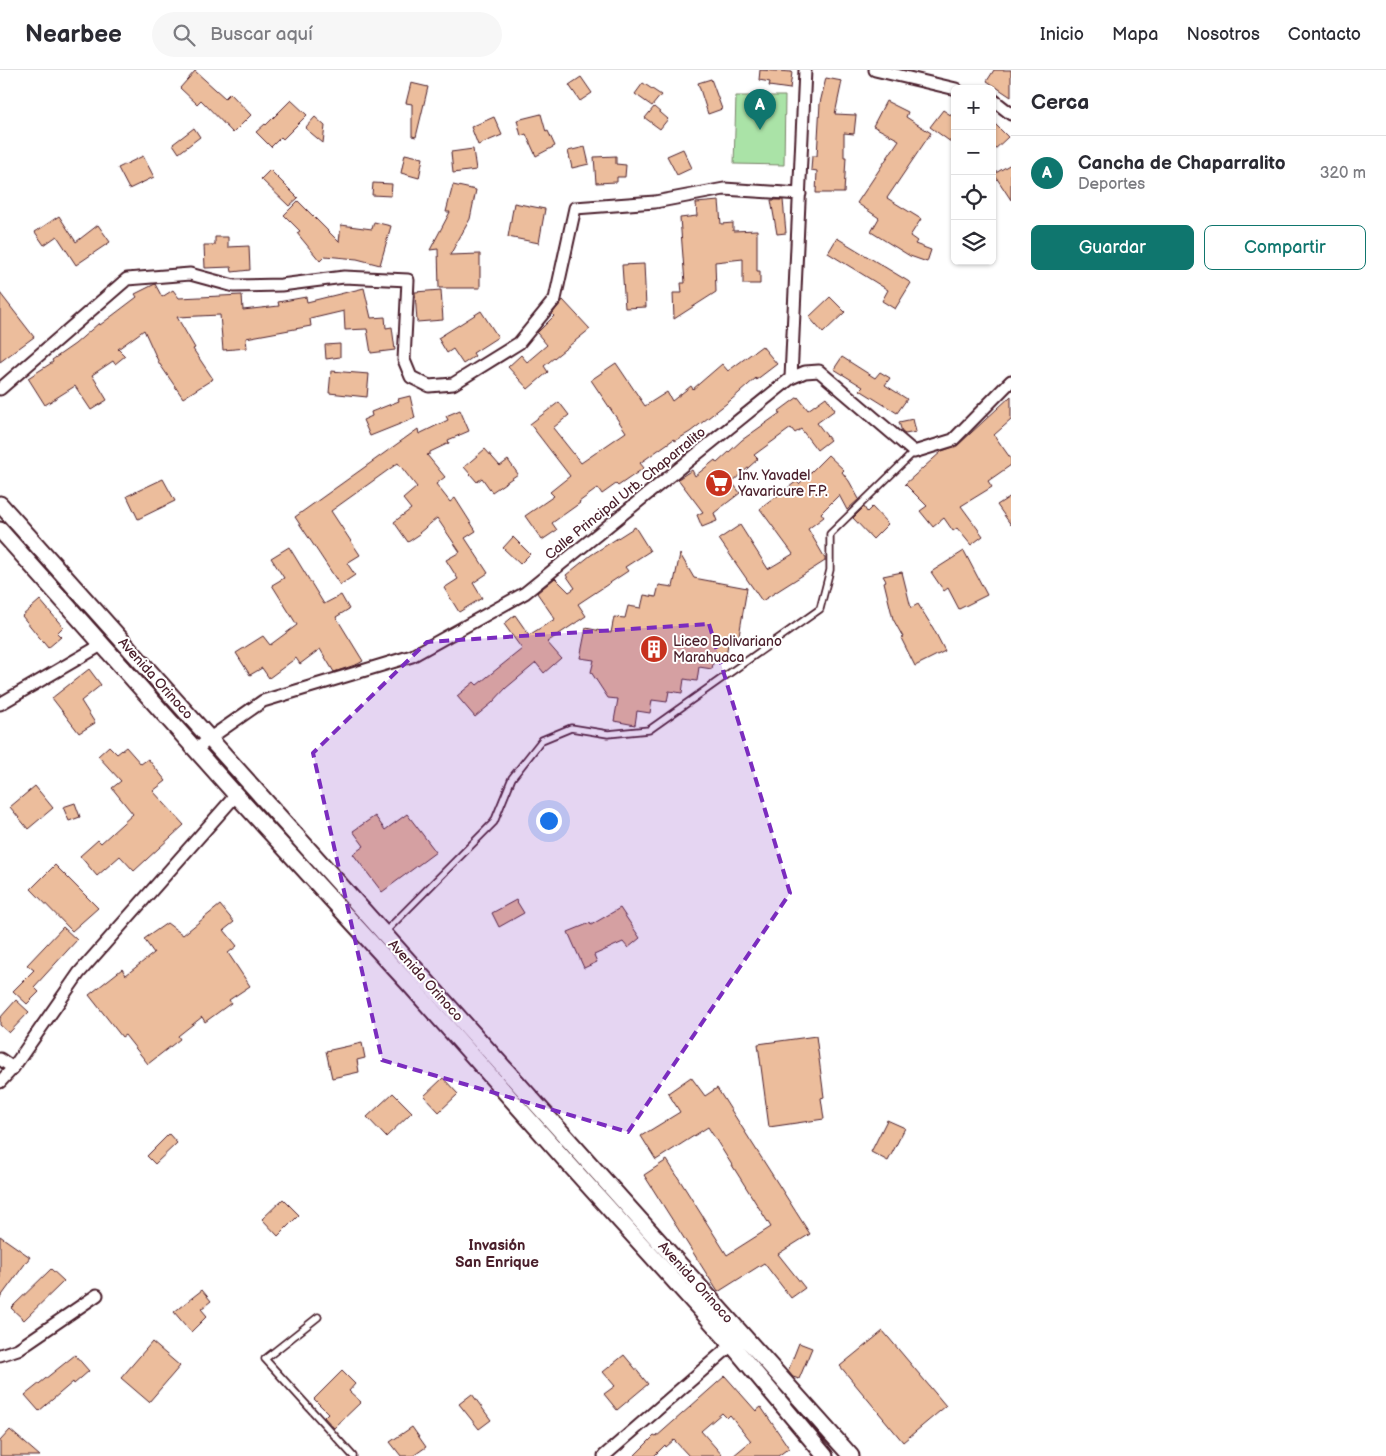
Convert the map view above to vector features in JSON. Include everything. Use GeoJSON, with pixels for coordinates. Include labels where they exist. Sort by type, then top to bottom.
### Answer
{"type":"FeatureCollection","features":[{"type":"Feature","properties":{"kind":"street"},"geometry":{"type":"LineString","coordinates":[[805,70],[791,378],[804,372],[819,371],[914,452],[953,440],[1011,381]]}},
{"type":"Feature","properties":{"kind":"street"},"geometry":{"type":"LineString","coordinates":[[875,70],[951,88]]}},
{"type":"Feature","properties":{"kind":"street"},"geometry":{"type":"LineString","coordinates":[[996,102],[1011,114]]}},
{"type":"Feature","properties":{"kind":"street"},"geometry":{"type":"LineString","coordinates":[[0,390],[127,279],[190,274],[234,286],[281,285],[344,277],[408,280],[404,360],[411,377],[429,386],[452,384],[519,343],[555,299],[575,208],[655,202],[724,188],[800,194]]}},
{"type":"Feature","properties":{"kind":"street","name":"Calle Principal Urb. Chaparralito"},"geometry":{"type":"LineString","coordinates":[[196,750],[263,700],[412,656],[525,593],[791,378]]}},
{"type":"Feature","properties":{"kind":"street","name":"Avenida Orinoco"},"geometry":{"type":"LineString","coordinates":[[0,504],[851,1456]]}},
{"type":"Feature","properties":{"kind":"street","name":"Avenida Orinoco"},"geometry":{"type":"LineString","coordinates":[[0,530],[732,1345],[821,1455]]}},
{"type":"Feature","properties":{"kind":"street"},"geometry":{"type":"LineString","coordinates":[[0,704],[103,644]]}},
{"type":"Feature","properties":{"kind":"street"},"geometry":{"type":"LineString","coordinates":[[0,1082],[13,1068],[79,973],[236,795]]}},
{"type":"Feature","properties":{"kind":"street"},"geometry":{"type":"LineString","coordinates":[[0,1059],[13,1068]]}},
{"type":"Feature","properties":{"kind":"street"},"geometry":{"type":"LineString","coordinates":[[0,1355],[18,1349],[97,1295]]}},
{"type":"Feature","properties":{"kind":"street"},"geometry":{"type":"LineString","coordinates":[[604,1456],[744,1335]]}},
{"type":"Feature","properties":{"kind":"lane"},"geometry":{"type":"LineString","coordinates":[[384,933],[494,822],[512,778],[542,740],[571,728],[608,734],[649,730],[820,609],[830,570],[830,534],[914,452]]}},
{"type":"Feature","properties":{"kind":"lane"},"geometry":{"type":"LineString","coordinates":[[318,1318],[265,1359],[353,1456]]}},
{"type":"Feature","properties":{"kind":"highlighted area"},"geometry":{"type":"Polygon","coordinates":[[[709,624],[790,893],[628,1132],[382,1060],[313,753],[427,642],[709,624]]]}},
{"type":"Feature","properties":{"kind":"green space"},"geometry":{"type":"Polygon","coordinates":[[[736,96],[785,96],[784,165],[734,164],[736,96]]]}},
{"type":"Feature","properties":{"kind":"building"},"geometry":{"type":"Polygon","coordinates":[[[760,70],[792,72],[790,89],[769,86],[770,82],[759,80],[760,70]]]}},
{"type":"Feature","properties":{"kind":"building"},"geometry":{"type":"Polygon","coordinates":[[[994,70],[1011,70],[1011,97],[996,87],[996,85],[987,81],[994,70]]]}},
{"type":"Feature","properties":{"kind":"building"},"geometry":{"type":"Polygon","coordinates":[[[195,71],[225,98],[230,93],[251,115],[233,133],[201,100],[197,104],[180,88],[195,71]]]}},
{"type":"Feature","properties":{"kind":"building"},"geometry":{"type":"Polygon","coordinates":[[[581,77],[592,93],[580,101],[569,85],[581,77]]]}},
{"type":"Feature","properties":{"kind":"building"},"geometry":{"type":"Polygon","coordinates":[[[826,78],[842,81],[835,114],[856,115],[854,134],[844,133],[844,157],[846,157],[844,193],[816,193],[817,171],[811,170],[812,156],[817,156],[820,103],[826,78]]]}},
{"type":"Feature","properties":{"kind":"building"},"geometry":{"type":"Polygon","coordinates":[[[711,79],[722,109],[708,114],[698,83],[711,79]]]}},
{"type":"Feature","properties":{"kind":"building"},"geometry":{"type":"Polygon","coordinates":[[[411,83],[428,87],[416,137],[412,136],[412,104],[406,103],[411,83]]]}},
{"type":"Feature","properties":{"kind":"building"},"geometry":{"type":"Polygon","coordinates":[[[643,83],[661,95],[652,106],[635,94],[643,83]]]}},
{"type":"Feature","properties":{"kind":"building"},"geometry":{"type":"Polygon","coordinates":[[[291,100],[307,115],[283,139],[281,137],[271,147],[256,132],[266,125],[291,100]]]}},
{"type":"Feature","properties":{"kind":"building"},"geometry":{"type":"Polygon","coordinates":[[[886,101],[908,112],[906,117],[931,133],[887,198],[921,219],[910,236],[917,241],[915,244],[931,250],[927,262],[910,256],[871,232],[879,218],[857,203],[899,140],[873,126],[886,101]]]}},
{"type":"Feature","properties":{"kind":"building"},"geometry":{"type":"Polygon","coordinates":[[[654,107],[668,119],[660,129],[645,118],[654,107]]]}},
{"type":"Feature","properties":{"kind":"building"},"geometry":{"type":"Polygon","coordinates":[[[943,110],[951,115],[951,142],[930,127],[943,110]]]}},
{"type":"Feature","properties":{"kind":"building"},"geometry":{"type":"Polygon","coordinates":[[[541,114],[546,132],[548,131],[555,146],[536,156],[526,134],[521,136],[517,120],[541,114]]]}},
{"type":"Feature","properties":{"kind":"building"},"geometry":{"type":"Polygon","coordinates":[[[315,117],[325,126],[323,143],[305,128],[315,117]]]}},
{"type":"Feature","properties":{"kind":"building"},"geometry":{"type":"Polygon","coordinates":[[[494,117],[502,135],[478,145],[471,127],[494,117]]]}},
{"type":"Feature","properties":{"kind":"building"},"geometry":{"type":"Polygon","coordinates":[[[996,125],[1008,137],[996,148],[996,125]]]}},
{"type":"Feature","properties":{"kind":"building"},"geometry":{"type":"Polygon","coordinates":[[[194,128],[200,137],[179,153],[173,144],[194,128]]]}},
{"type":"Feature","properties":{"kind":"building"},"geometry":{"type":"Polygon","coordinates":[[[585,147],[589,164],[572,168],[568,151],[585,147]]]}},
{"type":"Feature","properties":{"kind":"building"},"geometry":{"type":"Polygon","coordinates":[[[473,149],[476,170],[453,173],[451,152],[473,149]]]}},
{"type":"Feature","properties":{"kind":"building"},"geometry":{"type":"Polygon","coordinates":[[[683,149],[692,168],[677,175],[667,156],[683,149]]]}},
{"type":"Feature","properties":{"kind":"building"},"geometry":{"type":"Polygon","coordinates":[[[405,154],[423,158],[419,178],[401,173],[405,154]]]}},
{"type":"Feature","properties":{"kind":"building"},"geometry":{"type":"Polygon","coordinates":[[[143,156],[154,177],[129,189],[118,168],[143,156]]]}},
{"type":"Feature","properties":{"kind":"building"},"geometry":{"type":"Polygon","coordinates":[[[616,156],[616,164],[626,165],[625,177],[617,177],[617,182],[596,183],[594,157],[616,156]]]}},
{"type":"Feature","properties":{"kind":"building"},"geometry":{"type":"Polygon","coordinates":[[[1011,164],[1011,200],[996,177],[996,173],[1011,164]]]}},
{"type":"Feature","properties":{"kind":"building"},"geometry":{"type":"Polygon","coordinates":[[[270,170],[298,198],[289,206],[261,179],[270,170]]]}},
{"type":"Feature","properties":{"kind":"building"},"geometry":{"type":"Polygon","coordinates":[[[373,183],[392,184],[391,196],[372,195],[373,183]]]}},
{"type":"Feature","properties":{"kind":"building"},"geometry":{"type":"Polygon","coordinates":[[[453,185],[476,190],[470,219],[450,255],[480,254],[480,288],[439,288],[438,249],[430,250],[450,212],[446,212],[453,185]]]}},
{"type":"Feature","properties":{"kind":"building"},"geometry":{"type":"Polygon","coordinates":[[[771,200],[783,200],[786,233],[777,234],[771,200]]]}},
{"type":"Feature","properties":{"kind":"building"},"geometry":{"type":"Polygon","coordinates":[[[298,201],[339,242],[341,225],[372,229],[374,222],[391,226],[380,265],[357,259],[325,256],[320,261],[297,233],[300,231],[284,215],[298,201]]]}},
{"type":"Feature","properties":{"kind":"building"},"geometry":{"type":"Polygon","coordinates":[[[719,201],[721,224],[733,223],[733,231],[757,230],[757,271],[760,271],[760,284],[743,284],[743,259],[715,262],[716,292],[674,319],[673,293],[682,293],[681,283],[685,283],[680,218],[697,216],[696,203],[719,201]]]}},
{"type":"Feature","properties":{"kind":"building"},"geometry":{"type":"Polygon","coordinates":[[[514,203],[545,209],[539,243],[508,237],[514,203]]]}},
{"type":"Feature","properties":{"kind":"building"},"geometry":{"type":"Polygon","coordinates":[[[59,216],[76,242],[98,225],[110,242],[76,265],[57,236],[44,245],[35,232],[59,216]]]}},
{"type":"Feature","properties":{"kind":"building"},"geometry":{"type":"Polygon","coordinates":[[[215,237],[228,237],[228,247],[249,246],[250,270],[232,272],[231,267],[205,268],[204,245],[215,245],[215,237]]]}},
{"type":"Feature","properties":{"kind":"building"},"geometry":{"type":"Polygon","coordinates":[[[837,238],[911,283],[895,309],[882,301],[888,290],[828,253],[837,238]]]}},
{"type":"Feature","properties":{"kind":"building"},"geometry":{"type":"Polygon","coordinates":[[[644,264],[646,307],[625,308],[622,265],[644,264]]]}},
{"type":"Feature","properties":{"kind":"building"},"geometry":{"type":"Polygon","coordinates":[[[155,284],[162,297],[173,290],[179,298],[242,295],[243,310],[279,306],[278,302],[306,297],[307,302],[364,288],[371,318],[385,317],[386,328],[392,327],[395,350],[371,353],[367,329],[345,330],[344,311],[310,319],[311,326],[246,338],[247,348],[223,350],[220,315],[177,317],[195,348],[193,349],[213,379],[183,398],[159,363],[144,330],[118,349],[125,356],[115,364],[113,361],[92,375],[107,400],[91,410],[75,386],[45,405],[28,378],[53,362],[52,360],[75,344],[99,323],[100,325],[137,297],[135,294],[155,284]]]}},
{"type":"Feature","properties":{"kind":"building"},"geometry":{"type":"Polygon","coordinates":[[[441,290],[443,320],[417,322],[415,292],[441,290]]]}},
{"type":"Feature","properties":{"kind":"building"},"geometry":{"type":"Polygon","coordinates":[[[0,293],[34,337],[0,362],[0,293]]]}},
{"type":"Feature","properties":{"kind":"building"},"geometry":{"type":"Polygon","coordinates":[[[830,297],[845,312],[823,333],[809,317],[830,297]]]}},
{"type":"Feature","properties":{"kind":"building"},"geometry":{"type":"Polygon","coordinates":[[[563,300],[590,329],[544,366],[548,372],[528,389],[508,367],[521,355],[527,362],[547,345],[537,333],[554,316],[552,314],[563,300]]]}},
{"type":"Feature","properties":{"kind":"building"},"geometry":{"type":"Polygon","coordinates":[[[481,311],[498,337],[473,353],[475,356],[463,364],[453,349],[447,353],[438,338],[481,311]]]}},
{"type":"Feature","properties":{"kind":"building"},"geometry":{"type":"Polygon","coordinates":[[[340,344],[340,357],[326,359],[325,345],[340,344]]]}},
{"type":"Feature","properties":{"kind":"building"},"geometry":{"type":"Polygon","coordinates":[[[762,346],[777,364],[756,380],[756,378],[690,432],[675,441],[674,439],[640,463],[644,468],[618,486],[616,484],[602,494],[598,488],[579,502],[552,523],[557,530],[542,540],[525,516],[554,496],[550,492],[570,476],[530,424],[559,402],[569,415],[553,428],[581,463],[626,432],[591,380],[616,363],[645,406],[667,392],[672,401],[691,386],[693,389],[722,364],[728,371],[762,346]]]}},
{"type":"Feature","properties":{"kind":"building"},"geometry":{"type":"Polygon","coordinates":[[[842,357],[875,378],[880,372],[890,378],[885,385],[907,399],[897,413],[860,390],[863,387],[834,369],[842,357]]]}},
{"type":"Feature","properties":{"kind":"building"},"geometry":{"type":"Polygon","coordinates":[[[331,371],[369,374],[367,397],[329,393],[331,371]]]}},
{"type":"Feature","properties":{"kind":"building"},"geometry":{"type":"Polygon","coordinates":[[[410,396],[415,418],[370,436],[363,420],[372,416],[371,412],[399,401],[398,399],[410,396]]]}},
{"type":"Feature","properties":{"kind":"building"},"geometry":{"type":"Polygon","coordinates":[[[1011,396],[1011,420],[994,435],[1011,459],[1011,465],[988,481],[992,487],[961,506],[983,536],[971,545],[957,528],[953,531],[944,518],[933,527],[920,511],[927,506],[905,484],[942,451],[958,445],[1011,396]]]}},
{"type":"Feature","properties":{"kind":"building"},"geometry":{"type":"Polygon","coordinates":[[[798,397],[808,410],[826,397],[835,410],[817,423],[830,440],[817,450],[801,429],[795,433],[791,428],[754,455],[758,459],[732,482],[740,493],[714,513],[717,521],[702,527],[697,515],[703,512],[678,479],[692,470],[695,476],[715,460],[717,463],[742,440],[780,413],[779,411],[798,397]]]}},
{"type":"Feature","properties":{"kind":"building"},"geometry":{"type":"Polygon","coordinates":[[[460,410],[469,431],[448,440],[449,443],[427,455],[445,477],[436,484],[450,502],[455,498],[476,531],[465,538],[488,573],[473,583],[482,598],[459,612],[444,588],[458,579],[446,560],[460,552],[437,518],[408,542],[394,522],[411,509],[403,499],[417,487],[398,463],[331,511],[360,555],[347,563],[355,575],[340,585],[295,517],[418,429],[419,434],[448,420],[446,416],[460,410]]]}},
{"type":"Feature","properties":{"kind":"building"},"geometry":{"type":"Polygon","coordinates":[[[913,419],[916,432],[905,434],[902,432],[899,422],[913,419]]]}},
{"type":"Feature","properties":{"kind":"building"},"geometry":{"type":"Polygon","coordinates":[[[485,449],[500,466],[508,460],[518,474],[492,492],[482,478],[477,482],[464,467],[485,449]]]}},
{"type":"Feature","properties":{"kind":"building"},"geometry":{"type":"Polygon","coordinates":[[[828,455],[844,470],[842,472],[859,499],[847,510],[839,495],[821,513],[824,517],[808,529],[825,561],[762,601],[719,539],[740,525],[768,569],[793,554],[760,509],[797,481],[799,484],[828,455]]]}},
{"type":"Feature","properties":{"kind":"building"},"geometry":{"type":"Polygon","coordinates":[[[163,479],[175,501],[138,519],[127,496],[163,479]]]}},
{"type":"Feature","properties":{"kind":"building"},"geometry":{"type":"Polygon","coordinates":[[[1011,496],[1011,525],[997,505],[1011,496]]]}},
{"type":"Feature","properties":{"kind":"building"},"geometry":{"type":"Polygon","coordinates":[[[864,507],[867,512],[872,507],[888,524],[873,539],[853,518],[864,507]]]}},
{"type":"Feature","properties":{"kind":"building"},"geometry":{"type":"Polygon","coordinates":[[[635,527],[650,551],[625,567],[628,571],[578,604],[586,616],[547,642],[561,658],[544,673],[536,663],[475,717],[457,696],[474,682],[477,685],[522,649],[504,624],[515,615],[529,635],[555,619],[537,593],[555,578],[569,592],[575,588],[566,575],[591,555],[635,527]]]}},
{"type":"Feature","properties":{"kind":"building"},"geometry":{"type":"Polygon","coordinates":[[[513,537],[530,554],[520,564],[503,548],[513,537]]]}},
{"type":"Feature","properties":{"kind":"building"},"geometry":{"type":"Polygon","coordinates":[[[289,547],[324,604],[341,595],[349,609],[336,617],[363,661],[334,672],[320,649],[300,664],[296,658],[269,678],[262,668],[250,675],[236,653],[263,636],[270,645],[297,625],[272,585],[284,578],[271,558],[289,547]]]}},
{"type":"Feature","properties":{"kind":"building"},"geometry":{"type":"Polygon","coordinates":[[[964,551],[987,595],[959,609],[948,588],[944,591],[931,572],[964,551]]]}},
{"type":"Feature","properties":{"kind":"building","name":"Liceo Bolivariano Marahuaca"},"geometry":{"type":"Polygon","coordinates":[[[680,554],[694,578],[747,588],[739,636],[729,635],[726,658],[714,657],[712,669],[699,667],[697,681],[684,679],[682,693],[669,691],[667,702],[652,700],[650,713],[637,711],[635,725],[614,721],[618,699],[608,698],[591,672],[594,660],[580,658],[586,628],[611,633],[614,617],[625,618],[628,606],[641,608],[644,595],[656,597],[659,585],[673,587],[680,554]]]}},
{"type":"Feature","properties":{"kind":"building"},"geometry":{"type":"Polygon","coordinates":[[[902,572],[911,608],[918,604],[945,651],[915,666],[893,619],[884,582],[886,581],[883,576],[902,572]]]}},
{"type":"Feature","properties":{"kind":"building"},"geometry":{"type":"Polygon","coordinates":[[[40,600],[63,627],[57,633],[61,637],[48,648],[22,616],[40,600]]]}},
{"type":"Feature","properties":{"kind":"building"},"geometry":{"type":"Polygon","coordinates":[[[89,669],[101,685],[81,701],[95,723],[79,733],[52,698],[89,669]]]}},
{"type":"Feature","properties":{"kind":"building"},"geometry":{"type":"Polygon","coordinates":[[[109,746],[117,754],[126,747],[141,764],[148,759],[166,781],[153,791],[184,825],[134,871],[120,856],[97,876],[80,856],[98,840],[101,843],[133,814],[112,788],[121,781],[98,756],[109,746]]]}},
{"type":"Feature","properties":{"kind":"building"},"geometry":{"type":"Polygon","coordinates":[[[35,786],[53,808],[28,829],[10,807],[35,786]]]}},
{"type":"Feature","properties":{"kind":"building"},"geometry":{"type":"Polygon","coordinates":[[[75,803],[80,817],[69,821],[63,807],[75,803]]]}},
{"type":"Feature","properties":{"kind":"building"},"geometry":{"type":"Polygon","coordinates":[[[407,814],[436,852],[382,892],[353,854],[364,846],[353,831],[375,816],[385,830],[407,814]]]}},
{"type":"Feature","properties":{"kind":"building"},"geometry":{"type":"Polygon","coordinates":[[[55,865],[98,908],[72,931],[31,889],[55,865]]]}},
{"type":"Feature","properties":{"kind":"building"},"geometry":{"type":"Polygon","coordinates":[[[516,900],[524,913],[499,927],[492,913],[516,900]]]}},
{"type":"Feature","properties":{"kind":"building"},"geometry":{"type":"Polygon","coordinates":[[[220,905],[234,922],[224,930],[237,946],[228,953],[250,986],[229,1000],[231,1003],[205,1022],[202,1017],[178,1036],[180,1039],[148,1064],[125,1035],[122,1037],[89,995],[122,969],[126,975],[154,953],[144,939],[167,923],[183,935],[220,905]]]}},
{"type":"Feature","properties":{"kind":"building"},"geometry":{"type":"Polygon","coordinates":[[[620,908],[640,938],[628,948],[623,942],[594,955],[597,962],[584,968],[568,932],[590,923],[591,925],[620,908]]]}},
{"type":"Feature","properties":{"kind":"building"},"geometry":{"type":"Polygon","coordinates":[[[63,927],[77,940],[34,987],[39,992],[27,1004],[13,991],[34,970],[27,965],[63,927]]]}},
{"type":"Feature","properties":{"kind":"building"},"geometry":{"type":"Polygon","coordinates":[[[16,1000],[29,1012],[9,1033],[0,1025],[0,1018],[16,1000]]]}},
{"type":"Feature","properties":{"kind":"building"},"geometry":{"type":"Polygon","coordinates":[[[816,1036],[824,1097],[821,1098],[824,1119],[769,1127],[758,1044],[816,1036]]]}},
{"type":"Feature","properties":{"kind":"building"},"geometry":{"type":"Polygon","coordinates":[[[362,1043],[365,1058],[357,1060],[359,1072],[332,1078],[326,1051],[362,1043]]]}},
{"type":"Feature","properties":{"kind":"building"},"geometry":{"type":"Polygon","coordinates":[[[691,1077],[705,1096],[717,1088],[810,1234],[778,1254],[805,1288],[791,1298],[764,1263],[718,1292],[644,1175],[667,1160],[727,1255],[771,1227],[708,1127],[656,1160],[641,1136],[680,1112],[668,1093],[691,1077]]]}},
{"type":"Feature","properties":{"kind":"building"},"geometry":{"type":"Polygon","coordinates":[[[443,1078],[458,1094],[439,1112],[424,1096],[443,1078]]]}},
{"type":"Feature","properties":{"kind":"building"},"geometry":{"type":"Polygon","coordinates":[[[393,1093],[412,1112],[386,1137],[367,1117],[393,1093]]]}},
{"type":"Feature","properties":{"kind":"building"},"geometry":{"type":"Polygon","coordinates":[[[887,1120],[905,1128],[888,1161],[871,1152],[887,1120]]]}},
{"type":"Feature","properties":{"kind":"building"},"geometry":{"type":"Polygon","coordinates":[[[169,1134],[177,1143],[155,1164],[147,1156],[169,1134]]]}},
{"type":"Feature","properties":{"kind":"building"},"geometry":{"type":"Polygon","coordinates":[[[283,1199],[299,1215],[278,1236],[262,1219],[283,1199]]]}},
{"type":"Feature","properties":{"kind":"building"},"geometry":{"type":"Polygon","coordinates":[[[0,1236],[30,1257],[0,1298],[0,1236]]]}},
{"type":"Feature","properties":{"kind":"building"},"geometry":{"type":"Polygon","coordinates":[[[51,1269],[64,1281],[24,1320],[11,1308],[51,1269]]]}},
{"type":"Feature","properties":{"kind":"building"},"geometry":{"type":"Polygon","coordinates":[[[202,1290],[211,1301],[201,1309],[207,1316],[191,1332],[174,1312],[202,1290]]]}},
{"type":"Feature","properties":{"kind":"building"},"geometry":{"type":"Polygon","coordinates":[[[883,1331],[946,1406],[903,1442],[840,1366],[883,1331]]]}},
{"type":"Feature","properties":{"kind":"building"},"geometry":{"type":"Polygon","coordinates":[[[152,1342],[180,1366],[149,1402],[121,1378],[152,1342]]]}},
{"type":"Feature","properties":{"kind":"building"},"geometry":{"type":"Polygon","coordinates":[[[799,1343],[812,1348],[799,1379],[793,1377],[788,1371],[799,1343]]]}},
{"type":"Feature","properties":{"kind":"building"},"geometry":{"type":"Polygon","coordinates":[[[75,1355],[89,1371],[39,1411],[25,1395],[75,1355]]]}},
{"type":"Feature","properties":{"kind":"building"},"geometry":{"type":"Polygon","coordinates":[[[624,1355],[648,1384],[617,1410],[604,1394],[615,1386],[603,1372],[624,1355]]]}},
{"type":"Feature","properties":{"kind":"building"},"geometry":{"type":"Polygon","coordinates":[[[342,1371],[355,1384],[349,1391],[361,1402],[334,1428],[324,1417],[328,1413],[314,1399],[342,1371]]]}},
{"type":"Feature","properties":{"kind":"building"},"geometry":{"type":"Polygon","coordinates":[[[725,1376],[756,1411],[761,1407],[789,1448],[778,1456],[733,1456],[751,1441],[730,1415],[727,1418],[722,1413],[701,1431],[723,1456],[689,1456],[674,1440],[666,1447],[665,1445],[654,1456],[634,1456],[654,1436],[656,1437],[725,1376]]]}},
{"type":"Feature","properties":{"kind":"building"},"geometry":{"type":"Polygon","coordinates":[[[472,1394],[491,1420],[479,1429],[459,1404],[472,1394]]]}},
{"type":"Feature","properties":{"kind":"building"},"geometry":{"type":"Polygon","coordinates":[[[412,1427],[426,1447],[413,1456],[401,1456],[390,1442],[412,1427]]]}},
{"type":"Feature","properties":{"kind":"building"},"geometry":{"type":"Polygon","coordinates":[[[10,1430],[40,1456],[0,1456],[0,1441],[10,1430]]]}},
{"type":"Feature","properties":{"kind":"place","name":"Cancha de Chaparralito"},"geometry":{"type":"Point","coordinates":[760,130]}},
{"type":"Feature","properties":{"kind":"place","name":"Inv. Yavadel Yavaricure F.P."},"geometry":{"type":"Point","coordinates":[719,483]}},
{"type":"Feature","properties":{"kind":"place","name":"Liceo Bolivariano Marahuaca"},"geometry":{"type":"Point","coordinates":[654,649]}},
{"type":"Feature","properties":{"kind":"district","name":"Invasión San Enrique"},"geometry":{"type":"Point","coordinates":[497,1254]}}]}
